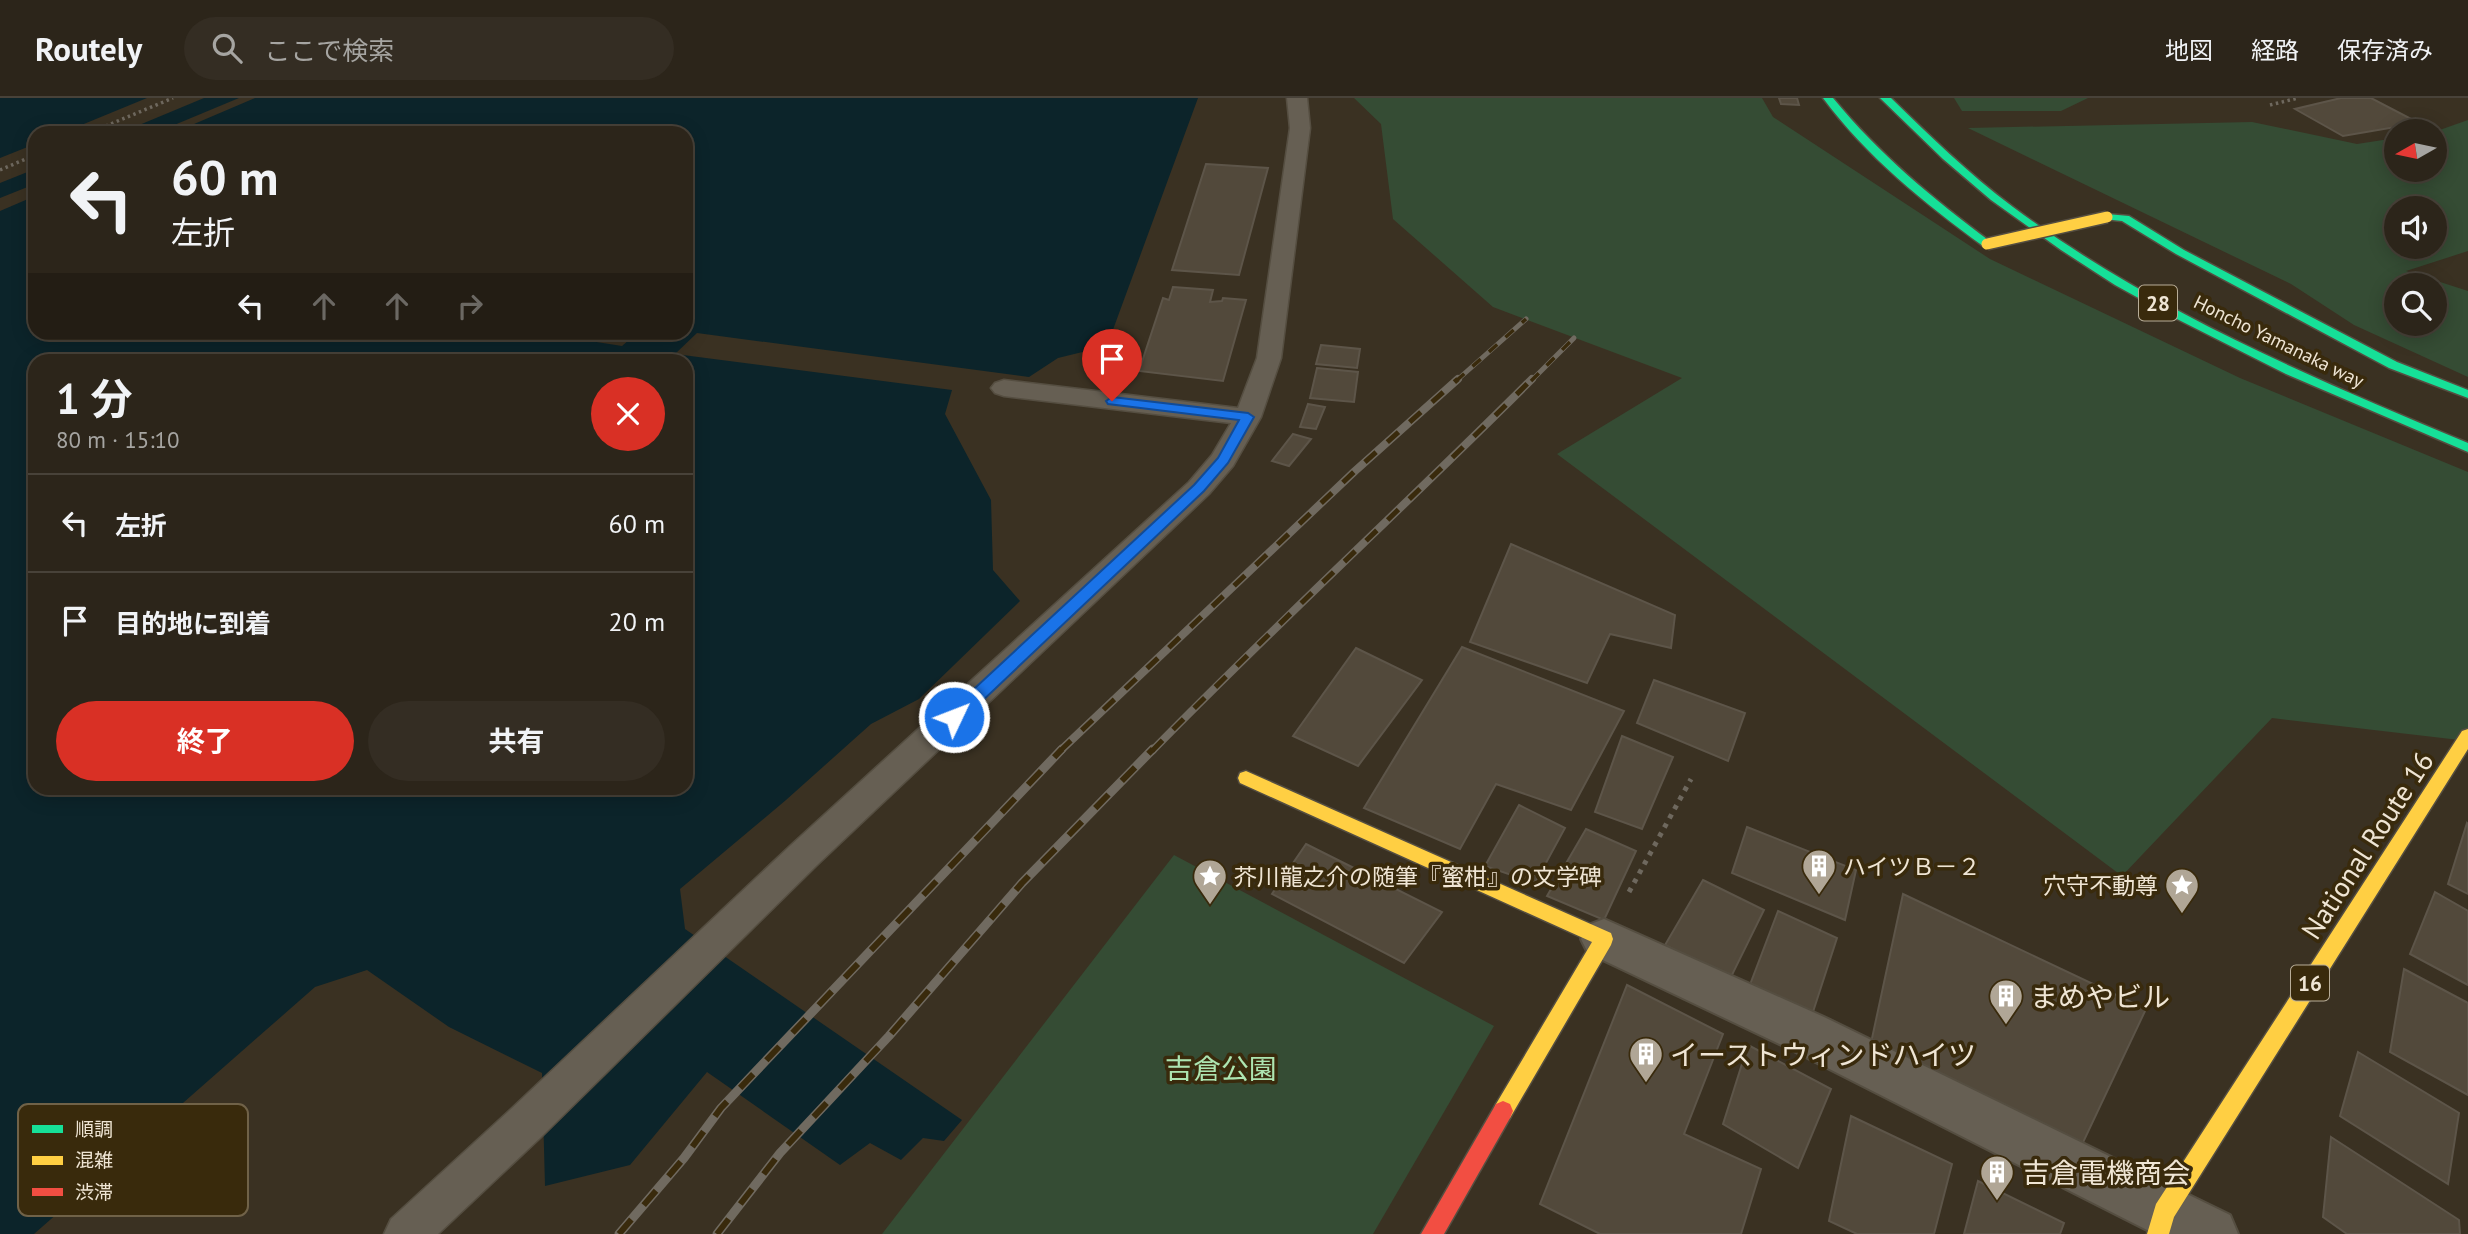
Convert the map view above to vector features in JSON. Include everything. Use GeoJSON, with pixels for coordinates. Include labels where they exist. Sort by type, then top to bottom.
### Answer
{"type":"FeatureCollection","features":[{"type":"Feature","properties":{"kind":"main road"},"geometry":{"type":"LineString","coordinates":[[1828,98],[1857,136],[1931,204],[1987,244],[2107,217],[2125,218],[2180,252],[2393,365],[2468,394]]}},
{"type":"Feature","properties":{"kind":"main road","name":"Honcho Yamanaka way"},"geometry":{"type":"LineString","coordinates":[[1885,98],[1927,142],[1969,178],[2019,216],[2119,281],[2286,370],[2468,448]]}},
{"type":"Feature","properties":{"kind":"main road"},"geometry":{"type":"LineString","coordinates":[[1928,117],[1972,157]]}},
{"type":"Feature","properties":{"kind":"main road"},"geometry":{"type":"LineString","coordinates":[[2052,217],[2085,239]]}},
{"type":"Feature","properties":{"kind":"main road","name":"National Route 16"},"geometry":{"type":"LineString","coordinates":[[2161,1223],[2468,735]]}},
{"type":"Feature","properties":{"kind":"main road"},"geometry":{"type":"LineString","coordinates":[[1246,778],[1604,939],[1432,1234]]}},
{"type":"Feature","properties":{"kind":"street"},"geometry":{"type":"LineString","coordinates":[[1604,939],[1807,1032],[2161,1223],[2211,1234]]}},
{"type":"Feature","properties":{"kind":"lane"},"geometry":{"type":"LineString","coordinates":[[406,1234],[525,1124],[803,856],[1199,488],[1223,460],[1248,417],[1269,358],[1300,128],[1297,98]]}},
{"type":"Feature","properties":{"kind":"lane"},"geometry":{"type":"LineString","coordinates":[[1004,388],[1248,417]]}},
{"type":"Feature","properties":{"kind":"path"},"geometry":{"type":"LineString","coordinates":[[106,126],[173,98]]}},
{"type":"Feature","properties":{"kind":"path"},"geometry":{"type":"LineString","coordinates":[[2270,105],[2298,98]]}},
{"type":"Feature","properties":{"kind":"path"},"geometry":{"type":"LineString","coordinates":[[0,170],[28,158]]}},
{"type":"Feature","properties":{"kind":"path"},"geometry":{"type":"LineString","coordinates":[[1604,939],[1691,779]]}},
{"type":"Feature","properties":{"kind":"green space"},"geometry":{"type":"Polygon","coordinates":[[[1354,98],[1762,98],[1773,117],[1990,259],[2240,378],[2468,472],[2468,741],[2272,718],[2122,876],[1557,454],[1682,378],[1493,307],[1393,219],[1381,124],[1354,98]]]}},
{"type":"Feature","properties":{"kind":"green space"},"geometry":{"type":"Polygon","coordinates":[[[1954,98],[2088,98],[2061,111],[1962,111],[1954,98]]]}},
{"type":"Feature","properties":{"kind":"green space"},"geometry":{"type":"Polygon","coordinates":[[[2468,120],[2468,251],[2447,258],[2447,196],[2384,196],[2384,259],[2443,259],[2406,271],[2412,273],[2384,273],[2384,336],[2447,336],[2447,284],[2468,291],[2468,377],[2354,325],[2291,284],[1968,128],[2252,122],[2357,144],[2384,140],[2384,182],[2447,182],[2447,127],[2468,120]]]}},
{"type":"Feature","properties":{"kind":"green space","name":"吉倉公園"},"geometry":{"type":"Polygon","coordinates":[[[1174,855],[1494,1026],[1373,1234],[882,1234],[1174,855]]]}},
{"type":"Feature","properties":{"kind":"water"},"geometry":{"type":"Polygon","coordinates":[[[0,98],[147,98],[79,126],[28,126],[28,147],[0,158],[0,98]]]}},
{"type":"Feature","properties":{"kind":"water"},"geometry":{"type":"Polygon","coordinates":[[[204,98],[239,98],[172,126],[137,126],[204,98]]]}},
{"type":"Feature","properties":{"kind":"water"},"geometry":{"type":"Polygon","coordinates":[[[255,98],[1198,98],[1107,346],[1058,358],[1029,377],[697,333],[693,337],[693,126],[189,126],[255,98]]]}},
{"type":"Feature","properties":{"kind":"water"},"geometry":{"type":"Polygon","coordinates":[[[28,172],[28,187],[0,198],[0,183],[28,172]]]}},
{"type":"Feature","properties":{"kind":"water"},"geometry":{"type":"Polygon","coordinates":[[[28,199],[28,340],[584,340],[622,346],[629,340],[690,340],[675,354],[28,354],[28,795],[693,795],[693,356],[952,390],[945,414],[991,500],[993,570],[1020,601],[919,699],[871,724],[680,889],[685,929],[962,1120],[944,1141],[923,1138],[901,1160],[870,1143],[840,1165],[707,1072],[630,1165],[545,1186],[542,1073],[449,1027],[367,970],[315,987],[182,1104],[18,1104],[18,1216],[54,1216],[34,1234],[0,1234],[0,211],[28,199]]]}},
{"type":"Feature","properties":{"kind":"building"},"geometry":{"type":"Polygon","coordinates":[[[1779,98],[1797,98],[1799,105],[1781,104],[1779,98]]]}},
{"type":"Feature","properties":{"kind":"building"},"geometry":{"type":"Polygon","coordinates":[[[2341,98],[2371,98],[2411,119],[2384,119],[2384,129],[2343,136],[2295,109],[2341,98]]]}},
{"type":"Feature","properties":{"kind":"building"},"geometry":{"type":"Polygon","coordinates":[[[1206,164],[1268,168],[1239,275],[1172,270],[1206,164]]]}},
{"type":"Feature","properties":{"kind":"building"},"geometry":{"type":"Polygon","coordinates":[[[1173,287],[1213,290],[1210,302],[1222,301],[1223,298],[1246,300],[1223,381],[1139,371],[1163,298],[1169,300],[1173,287]]]}},
{"type":"Feature","properties":{"kind":"building"},"geometry":{"type":"Polygon","coordinates":[[[1321,345],[1360,349],[1357,368],[1316,364],[1321,345]]]}},
{"type":"Feature","properties":{"kind":"building"},"geometry":{"type":"Polygon","coordinates":[[[1317,368],[1358,372],[1354,402],[1310,398],[1317,368]]]}},
{"type":"Feature","properties":{"kind":"building"},"geometry":{"type":"Polygon","coordinates":[[[1308,404],[1325,407],[1316,429],[1300,427],[1308,404]]]}},
{"type":"Feature","properties":{"kind":"building"},"geometry":{"type":"Polygon","coordinates":[[[1293,434],[1311,439],[1289,466],[1272,461],[1293,434]]]}},
{"type":"Feature","properties":{"kind":"building"},"geometry":{"type":"Polygon","coordinates":[[[1511,544],[1675,615],[1671,648],[1610,634],[1587,683],[1470,642],[1511,544]]]}},
{"type":"Feature","properties":{"kind":"building"},"geometry":{"type":"Polygon","coordinates":[[[1462,647],[1624,711],[1571,810],[1496,784],[1460,849],[1364,808],[1462,647]]]}},
{"type":"Feature","properties":{"kind":"building"},"geometry":{"type":"Polygon","coordinates":[[[1356,648],[1422,680],[1358,766],[1293,736],[1356,648]]]}},
{"type":"Feature","properties":{"kind":"building"},"geometry":{"type":"Polygon","coordinates":[[[1654,680],[1745,713],[1728,761],[1637,723],[1654,680]]]}},
{"type":"Feature","properties":{"kind":"building"},"geometry":{"type":"Polygon","coordinates":[[[1622,736],[1673,757],[1642,829],[1595,812],[1622,736]]]}},
{"type":"Feature","properties":{"kind":"building"},"geometry":{"type":"Polygon","coordinates":[[[1519,805],[1565,828],[1535,883],[1485,866],[1519,805]]]}},
{"type":"Feature","properties":{"kind":"building"},"geometry":{"type":"Polygon","coordinates":[[[2468,824],[2468,894],[2448,884],[2468,824]]]}},
{"type":"Feature","properties":{"kind":"building","name":"ハイツＢ－２"},"geometry":{"type":"Polygon","coordinates":[[[1747,827],[1856,870],[1845,920],[1732,873],[1747,827]]]}},
{"type":"Feature","properties":{"kind":"building"},"geometry":{"type":"Polygon","coordinates":[[[1586,829],[1636,851],[1604,920],[1547,896],[1586,829]]]}},
{"type":"Feature","properties":{"kind":"building"},"geometry":{"type":"Polygon","coordinates":[[[1306,844],[1442,912],[1404,963],[1272,894],[1306,844]]]}},
{"type":"Feature","properties":{"kind":"building"},"geometry":{"type":"Polygon","coordinates":[[[1703,880],[1764,910],[1730,979],[1665,945],[1703,880]]]}},
{"type":"Feature","properties":{"kind":"building"},"geometry":{"type":"Polygon","coordinates":[[[2435,892],[2468,911],[2468,985],[2410,954],[2435,892]]]}},
{"type":"Feature","properties":{"kind":"building","name":"まめやビル"},"geometry":{"type":"Polygon","coordinates":[[[1903,894],[2146,1009],[2079,1151],[1871,1043],[1903,894]]]}},
{"type":"Feature","properties":{"kind":"building"},"geometry":{"type":"Polygon","coordinates":[[[1778,911],[1837,938],[1812,1015],[1748,990],[1778,911]]]}},
{"type":"Feature","properties":{"kind":"building"},"geometry":{"type":"Polygon","coordinates":[[[2404,969],[2468,1003],[2468,1095],[2390,1052],[2404,969]]]}},
{"type":"Feature","properties":{"kind":"building","name":"イーストウィンドハイツ"},"geometry":{"type":"Polygon","coordinates":[[[1627,985],[1723,1034],[1684,1134],[1761,1169],[1741,1234],[1600,1234],[1540,1204],[1627,985]]]}},
{"type":"Feature","properties":{"kind":"building"},"geometry":{"type":"Polygon","coordinates":[[[1748,1045],[1831,1089],[1798,1168],[1723,1124],[1748,1045]]]}},
{"type":"Feature","properties":{"kind":"building"},"geometry":{"type":"Polygon","coordinates":[[[2358,1052],[2459,1113],[2448,1184],[2340,1116],[2358,1052]]]}},
{"type":"Feature","properties":{"kind":"building"},"geometry":{"type":"Polygon","coordinates":[[[1851,1116],[1952,1164],[1934,1234],[1857,1234],[1829,1221],[1851,1116]]]}},
{"type":"Feature","properties":{"kind":"building"},"geometry":{"type":"Polygon","coordinates":[[[2331,1137],[2459,1220],[2460,1234],[2347,1234],[2323,1217],[2331,1137]]]}},
{"type":"Feature","properties":{"kind":"building","name":"吉倉電機商会"},"geometry":{"type":"Polygon","coordinates":[[[1978,1181],[2064,1223],[2060,1234],[1964,1234],[1978,1181]]]}},
{"type":"Feature","properties":{"kind":"railway"},"geometry":{"type":"LineString","coordinates":[[1456,381],[1526,319]]}},
{"type":"Feature","properties":{"kind":"railway"},"geometry":{"type":"LineString","coordinates":[[1531,381],[1574,338]]}},
{"type":"Feature","properties":{"kind":"railway"},"geometry":{"type":"LineString","coordinates":[[1061,750],[1355,471],[1458,379]]}},
{"type":"Feature","properties":{"kind":"railway"},"geometry":{"type":"LineString","coordinates":[[1152,751],[1532,379]]}},
{"type":"Feature","properties":{"kind":"railway"},"geometry":{"type":"LineString","coordinates":[[717,1234],[780,1153],[889,1036],[1022,883],[1153,749]]}},
{"type":"Feature","properties":{"kind":"railway"},"geometry":{"type":"LineString","coordinates":[[619,1234],[684,1158],[721,1108],[1061,750]]}},
{"type":"Feature","properties":{"kind":"traffic: fast"},"geometry":{"type":"LineString","coordinates":[[1828,98],[1882,159],[1987,244]]}},
{"type":"Feature","properties":{"kind":"traffic: fast"},"geometry":{"type":"LineString","coordinates":[[1885,98],[1995,198],[2065,248],[2119,282],[2232,343],[2350,398],[2468,448]]}},
{"type":"Feature","properties":{"kind":"traffic: fast"},"geometry":{"type":"LineString","coordinates":[[2107,217],[2125,218],[2180,252],[2393,365],[2468,394]]}},
{"type":"Feature","properties":{"kind":"traffic: slow"},"geometry":{"type":"LineString","coordinates":[[1987,244],[2107,217]]}},
{"type":"Feature","properties":{"kind":"traffic: slow"},"geometry":{"type":"LineString","coordinates":[[2158,1234],[2164,1212],[2468,735]]}},
{"type":"Feature","properties":{"kind":"traffic: slow"},"geometry":{"type":"LineString","coordinates":[[1246,778],[1604,939],[1503,1111]]}},
{"type":"Feature","properties":{"kind":"traffic: jam"},"geometry":{"type":"LineString","coordinates":[[1432,1234],[1503,1111]]}},
{"type":"Feature","properties":{"kind":"place","name":"ハイツＢ－２"},"geometry":{"type":"Point","coordinates":[1819,896]}},
{"type":"Feature","properties":{"kind":"place","name":"芥川龍之介の随筆『蜜柑』の文学碑"},"geometry":{"type":"Point","coordinates":[1210,906]}},
{"type":"Feature","properties":{"kind":"place","name":"穴守不動尊"},"geometry":{"type":"Point","coordinates":[2182,915]}},
{"type":"Feature","properties":{"kind":"place","name":"まめやビル"},"geometry":{"type":"Point","coordinates":[2006,1026]}},
{"type":"Feature","properties":{"kind":"place","name":"イーストウィンドハイツ"},"geometry":{"type":"Point","coordinates":[1646,1084]}},
{"type":"Feature","properties":{"kind":"place","name":"吉倉電機商会"},"geometry":{"type":"Point","coordinates":[1997,1202]}},
{"type":"Feature","properties":{"kind":"route"},"geometry":{"type":"LineString","coordinates":[[954,717],[1199,488],[1223,460],[1248,417],[1112,401]]}}]}
